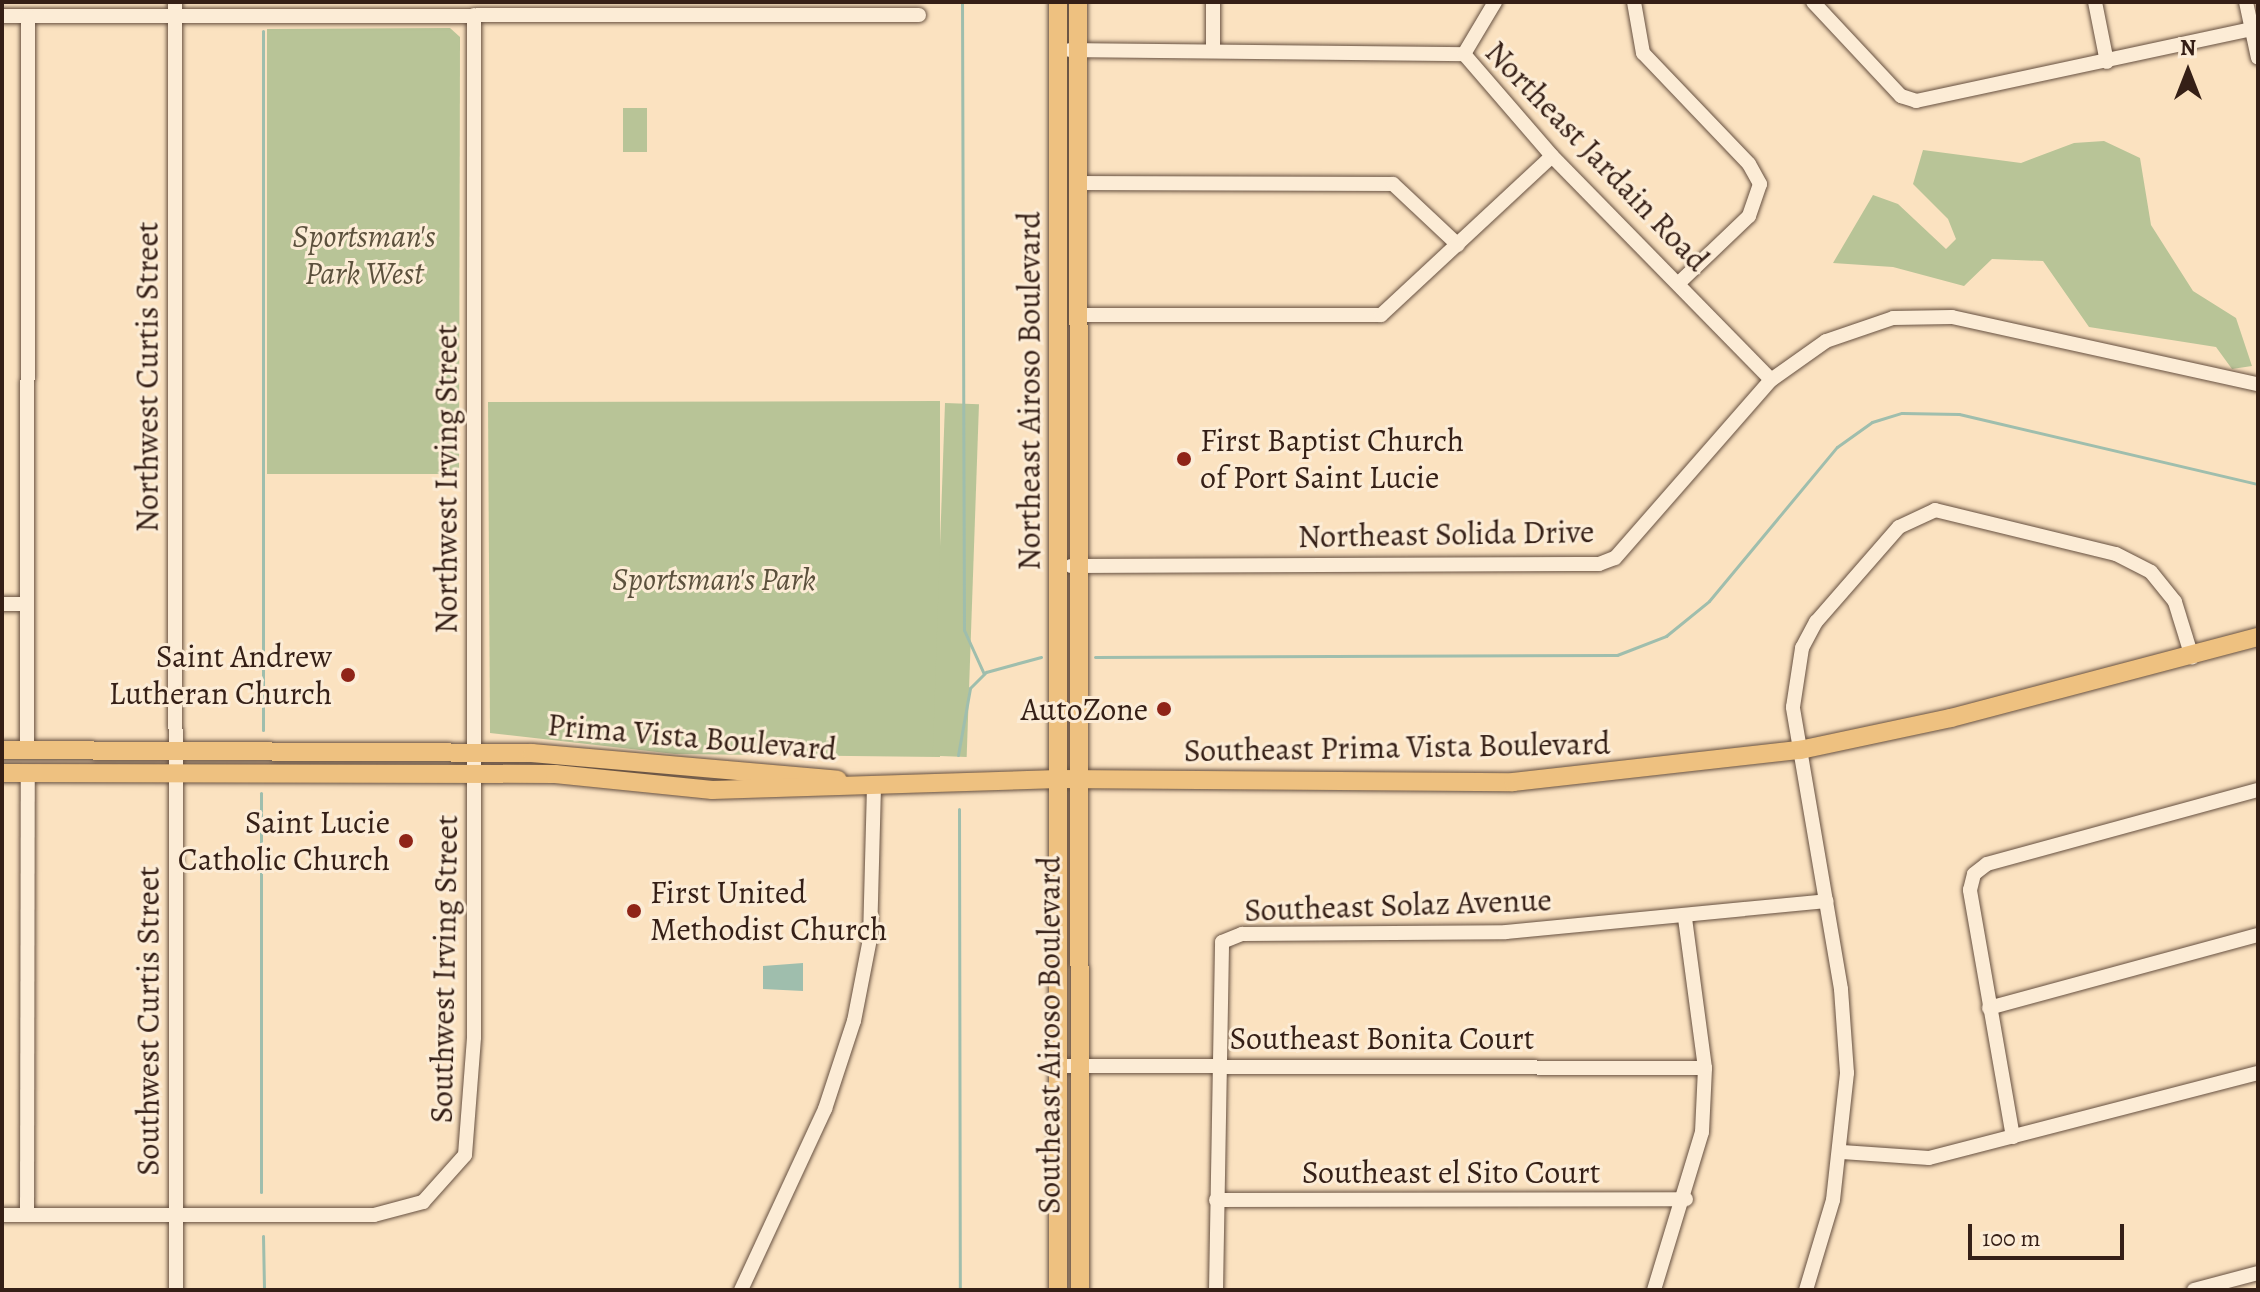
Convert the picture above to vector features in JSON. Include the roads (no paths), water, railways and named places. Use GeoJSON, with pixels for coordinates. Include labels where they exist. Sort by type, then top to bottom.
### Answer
{"type":"FeatureCollection","features":[{"type":"Feature","properties":{"kind":"main road","name":"Northeast Airoso Boulevard"},"geometry":{"type":"LineString","coordinates":[[1058,2],[1059,566],[1068,779]]}},
{"type":"Feature","properties":{"kind":"main road","name":"Northeast Airoso Boulevard"},"geometry":{"type":"LineString","coordinates":[[1068,779],[1079,566],[1082,315],[1078,2]]}},
{"type":"Feature","properties":{"kind":"main road","name":"Southeast Prima Vista Boulevard"},"geometry":{"type":"LineString","coordinates":[[865,783],[1068,779],[1513,782],[1800,750],[2192,657],[2258,637]]}},
{"type":"Feature","properties":{"kind":"main road","name":"Prima Vista Boulevard"},"geometry":{"type":"LineString","coordinates":[[2,750],[474,752],[865,783]]}},
{"type":"Feature","properties":{"kind":"main road","name":"Prima Vista Boulevard"},"geometry":{"type":"LineString","coordinates":[[2,773],[474,773],[696,790],[865,783]]}},
{"type":"Feature","properties":{"kind":"main road","name":"Southeast Airoso Boulevard"},"geometry":{"type":"LineString","coordinates":[[1058,1290],[1058,1066],[1068,779]]}},
{"type":"Feature","properties":{"kind":"main road","name":"Southeast Airoso Boulevard"},"geometry":{"type":"LineString","coordinates":[[1068,779],[1080,1066],[1080,1290]]}},
{"type":"Feature","properties":{"kind":"main road"},"geometry":{"type":"LineString","coordinates":[[1058,1270],[1080,1270]]}},
{"type":"Feature","properties":{"kind":"street"},"geometry":{"type":"LineString","coordinates":[[1213,2],[1213,50]]}},
{"type":"Feature","properties":{"kind":"street"},"geometry":{"type":"LineString","coordinates":[[1464,54],[1495,2]]}},
{"type":"Feature","properties":{"kind":"street"},"geometry":{"type":"LineString","coordinates":[[1634,2],[1639,47],[1749,164],[1760,184],[1749,216],[1679,283]]}},
{"type":"Feature","properties":{"kind":"street"},"geometry":{"type":"LineString","coordinates":[[1813,2],[1901,96],[1916,101],[2252,29]]}},
{"type":"Feature","properties":{"kind":"street"},"geometry":{"type":"LineString","coordinates":[[2095,2],[2107,62]]}},
{"type":"Feature","properties":{"kind":"street"},"geometry":{"type":"LineString","coordinates":[[2246,2],[2258,58]]}},
{"type":"Feature","properties":{"kind":"street"},"geometry":{"type":"LineString","coordinates":[[2,16],[174,9],[474,15],[919,15]]}},
{"type":"Feature","properties":{"kind":"street","name":"Northwest Curtis Street"},"geometry":{"type":"LineString","coordinates":[[174,9],[176,751]]}},
{"type":"Feature","properties":{"kind":"street","name":"Northwest Irving Street"},"geometry":{"type":"LineString","coordinates":[[474,15],[474,752]]}},
{"type":"Feature","properties":{"kind":"street"},"geometry":{"type":"LineString","coordinates":[[27,750],[28,16]]}},
{"type":"Feature","properties":{"kind":"street","name":"Northeast Jardain Road"},"geometry":{"type":"LineString","coordinates":[[1058,50],[1464,54],[1552,156],[1771,380]]}},
{"type":"Feature","properties":{"kind":"street"},"geometry":{"type":"LineString","coordinates":[[1082,315],[1373,317],[1395,308],[1552,156]]}},
{"type":"Feature","properties":{"kind":"street"},"geometry":{"type":"LineString","coordinates":[[1079,183],[1393,184],[1458,245]]}},
{"type":"Feature","properties":{"kind":"street","name":"Northeast Solida Drive"},"geometry":{"type":"LineString","coordinates":[[1059,566],[1599,564],[1615,558],[1771,380],[1839,337],[1893,318],[1952,317],[2258,384]]}},
{"type":"Feature","properties":{"kind":"street"},"geometry":{"type":"LineString","coordinates":[[1806,1290],[1842,1152],[1847,1073],[1827,901],[1793,707],[1802,648],[1816,622],[1918,512],[2116,554],[2151,572],[2175,602],[2192,657]]}},
{"type":"Feature","properties":{"kind":"street"},"geometry":{"type":"LineString","coordinates":[[2,604],[26,604]]}},
{"type":"Feature","properties":{"kind":"street","name":"Southwest Curtis Street"},"geometry":{"type":"LineString","coordinates":[[176,751],[176,1290]]}},
{"type":"Feature","properties":{"kind":"street","name":"Southwest Irving Street"},"geometry":{"type":"LineString","coordinates":[[176,1216],[374,1215],[423,1202],[449,1182],[465,1155],[473,1117],[474,752]]}},
{"type":"Feature","properties":{"kind":"street"},"geometry":{"type":"LineString","coordinates":[[27,1215],[28,773]]}},
{"type":"Feature","properties":{"kind":"street"},"geometry":{"type":"LineString","coordinates":[[741,1290],[825,1109],[854,1021],[870,939],[865,783]]}},
{"type":"Feature","properties":{"kind":"street"},"geometry":{"type":"LineString","coordinates":[[2013,1137],[1970,890],[1974,874],[1987,864],[2258,790]]}},
{"type":"Feature","properties":{"kind":"street","name":"Southeast Solaz Avenue"},"geometry":{"type":"LineString","coordinates":[[1216,1290],[1217,958],[1222,942],[1242,934],[1506,932],[1685,919],[1827,901]]}},
{"type":"Feature","properties":{"kind":"street"},"geometry":{"type":"LineString","coordinates":[[1654,1290],[1686,1199],[1705,1068],[1685,919]]}},
{"type":"Feature","properties":{"kind":"street"},"geometry":{"type":"LineString","coordinates":[[1989,1008],[2258,935]]}},
{"type":"Feature","properties":{"kind":"street","name":"Southeast Bonita Court"},"geometry":{"type":"LineString","coordinates":[[1058,1066],[1705,1068]]}},
{"type":"Feature","properties":{"kind":"street"},"geometry":{"type":"LineString","coordinates":[[1842,1152],[1929,1158],[2258,1073]]}},
{"type":"Feature","properties":{"kind":"street","name":"Southeast el Sito Court"},"geometry":{"type":"LineString","coordinates":[[1216,1200],[1686,1199]]}},
{"type":"Feature","properties":{"kind":"street"},"geometry":{"type":"LineString","coordinates":[[2,1215],[176,1216]]}},
{"type":"Feature","properties":{"kind":"street"},"geometry":{"type":"LineString","coordinates":[[2194,1290],[2258,1273]]}},
{"type":"Feature","properties":{"kind":"waterway"},"geometry":{"type":"LineString","coordinates":[[962,2],[964,630],[984,674]]}},
{"type":"Feature","properties":{"kind":"waterway"},"geometry":{"type":"LineString","coordinates":[[263,31],[263,730]]}},
{"type":"Feature","properties":{"kind":"waterway"},"geometry":{"type":"LineString","coordinates":[[1095,657],[1617,655],[1666,636],[1709,601],[1837,447],[1872,422],[1902,413],[1959,414],[2258,484]]}},
{"type":"Feature","properties":{"kind":"waterway"},"geometry":{"type":"LineString","coordinates":[[958,755],[970,688],[986,672],[1041,657]]}},
{"type":"Feature","properties":{"kind":"waterway"},"geometry":{"type":"LineString","coordinates":[[261,793],[261,1192]]}},
{"type":"Feature","properties":{"kind":"waterway"},"geometry":{"type":"LineString","coordinates":[[959,809],[960,1290]]}},
{"type":"Feature","properties":{"kind":"waterway"},"geometry":{"type":"LineString","coordinates":[[263,1236],[264,1290]]}},
{"type":"Feature","properties":{"kind":"place","name":"First Baptist Church of Port Saint Lucie"},"geometry":{"type":"Point","coordinates":[1184,459]}},
{"type":"Feature","properties":{"kind":"place","name":"Saint Andrew Lutheran Church"},"geometry":{"type":"Point","coordinates":[348,675]}},
{"type":"Feature","properties":{"kind":"place","name":"AutoZone"},"geometry":{"type":"Point","coordinates":[1164,709]}},
{"type":"Feature","properties":{"kind":"place","name":"Saint Lucie Catholic Church"},"geometry":{"type":"Point","coordinates":[406,841]}},
{"type":"Feature","properties":{"kind":"place","name":"First United Methodist Church"},"geometry":{"type":"Point","coordinates":[634,911]}},
{"type":"Feature","properties":{"kind":"park label","name":"Sportsman's Park West"},"geometry":{"type":"Point","coordinates":[364,256]}},
{"type":"Feature","properties":{"kind":"park label","name":"Sportsman's Park"},"geometry":{"type":"Point","coordinates":[714,579]}}]}
